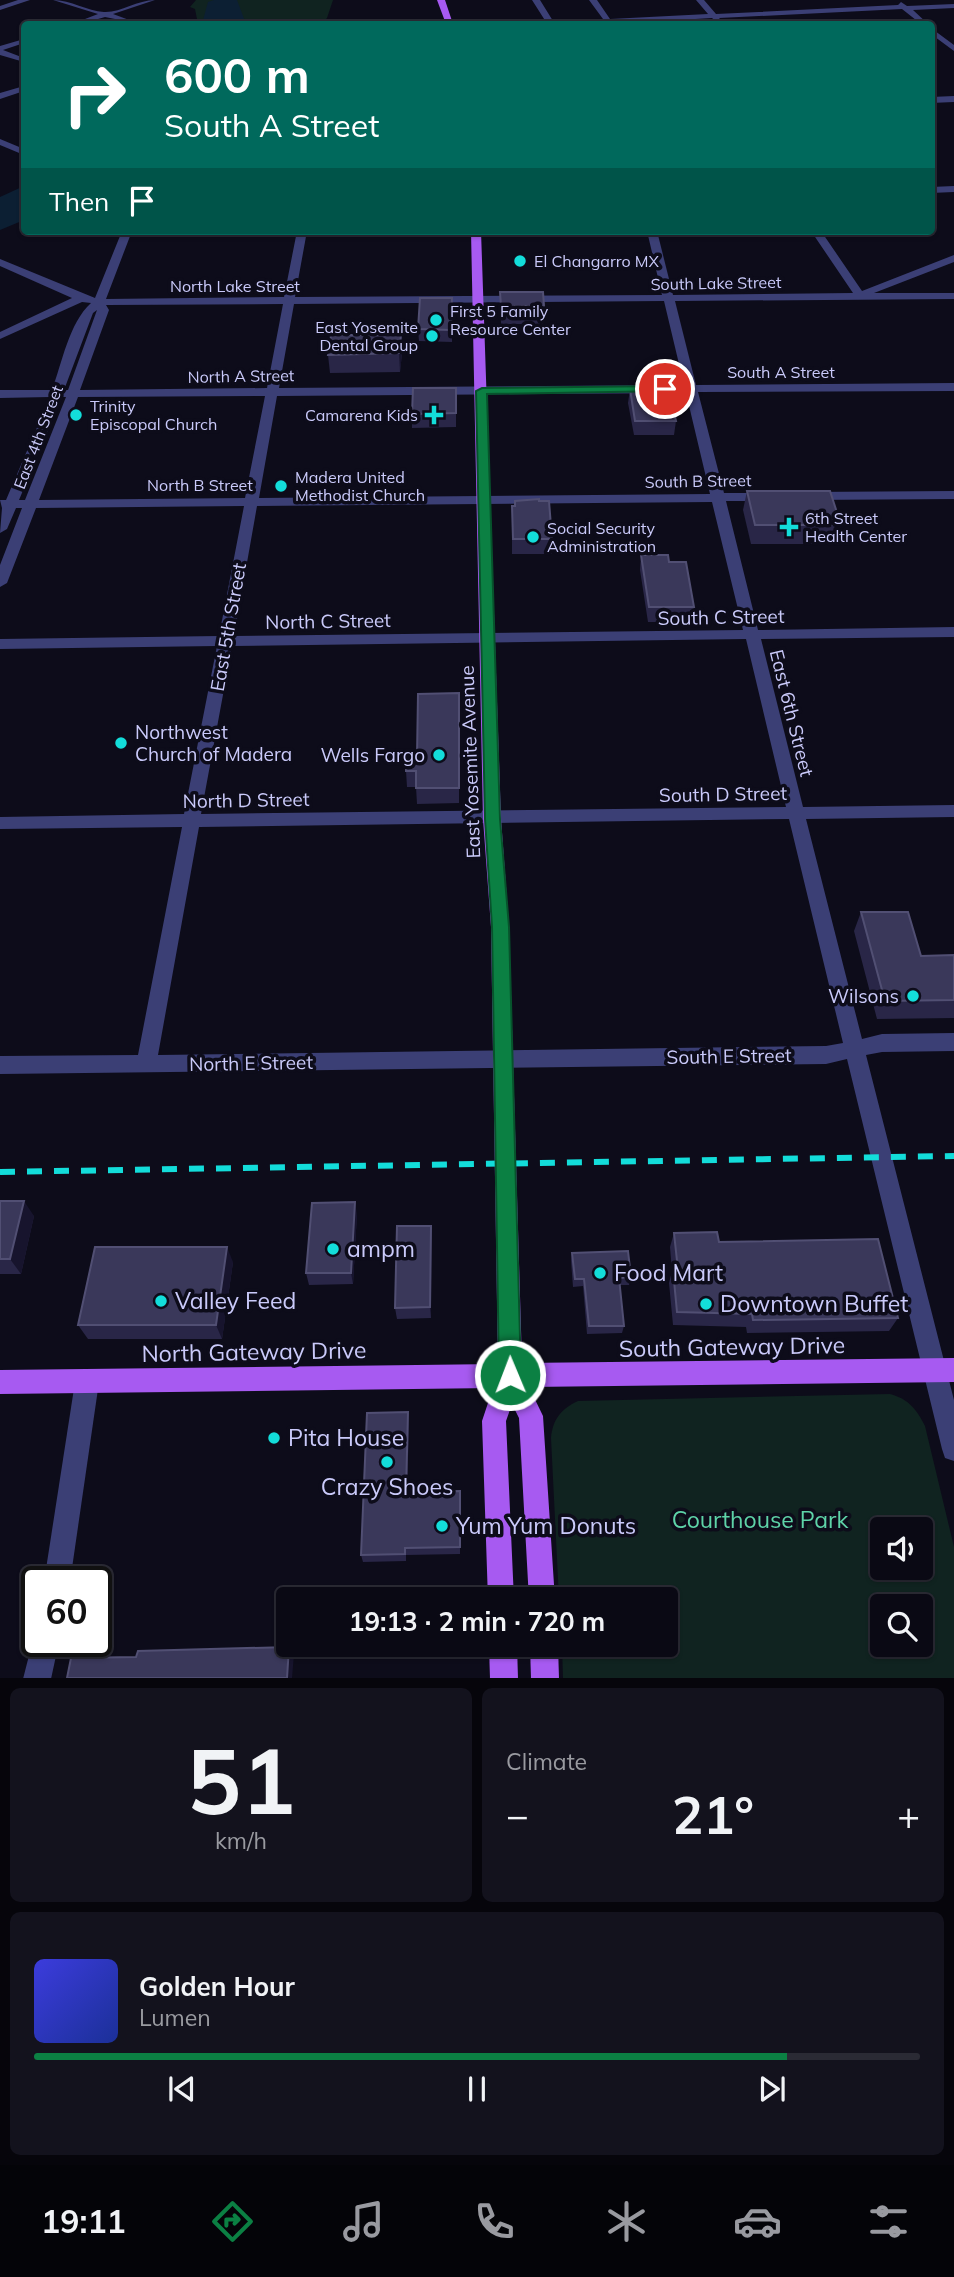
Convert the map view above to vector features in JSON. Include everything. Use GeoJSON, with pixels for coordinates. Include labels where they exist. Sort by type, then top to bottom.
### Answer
{"type":"FeatureCollection","features":[{"type":"Feature","properties":{"kind":"main road"},"geometry":{"type":"LineString","coordinates":[[441,0],[449,21]]}},
{"type":"Feature","properties":{"kind":"main road","name":"East Yosemite Avenue"},"geometry":{"type":"LineString","coordinates":[[476,235],[492,819],[500,927],[510,1375]]}},
{"type":"Feature","properties":{"kind":"main road","name":"South Gateway Drive"},"geometry":{"type":"LineString","coordinates":[[510,1375],[944,1371]]}},
{"type":"Feature","properties":{"kind":"main road"},"geometry":{"type":"LineString","coordinates":[[500,1587],[494,1421],[510,1375]]}},
{"type":"Feature","properties":{"kind":"main road"},"geometry":{"type":"LineString","coordinates":[[510,1375],[531,1416],[541,1587]]}},
{"type":"Feature","properties":{"kind":"main road","name":"North Gateway Drive"},"geometry":{"type":"LineString","coordinates":[[0,1382],[510,1375]]}},
{"type":"Feature","properties":{"kind":"main road"},"geometry":{"type":"LineString","coordinates":[[503,1657],[504,1678]]}},
{"type":"Feature","properties":{"kind":"main road"},"geometry":{"type":"LineString","coordinates":[[544,1657],[545,1678]]}},
{"type":"Feature","properties":{"kind":"street"},"geometry":{"type":"LineString","coordinates":[[0,8],[26,0]]}},
{"type":"Feature","properties":{"kind":"street"},"geometry":{"type":"LineString","coordinates":[[57,0],[126,21]]}},
{"type":"Feature","properties":{"kind":"street"},"geometry":{"type":"LineString","coordinates":[[85,21],[152,0]]}},
{"type":"Feature","properties":{"kind":"street"},"geometry":{"type":"LineString","coordinates":[[536,0],[549,21]]}},
{"type":"Feature","properties":{"kind":"street"},"geometry":{"type":"LineString","coordinates":[[593,0],[607,21]]}},
{"type":"Feature","properties":{"kind":"street"},"geometry":{"type":"LineString","coordinates":[[700,0],[718,21]]}},
{"type":"Feature","properties":{"kind":"street"},"geometry":{"type":"LineString","coordinates":[[896,0],[921,21]]}},
{"type":"Feature","properties":{"kind":"street"},"geometry":{"type":"LineString","coordinates":[[638,21],[954,6]]}},
{"type":"Feature","properties":{"kind":"street"},"geometry":{"type":"LineString","coordinates":[[935,33],[953,49]]}},
{"type":"Feature","properties":{"kind":"street"},"geometry":{"type":"LineString","coordinates":[[0,50],[21,42]]}},
{"type":"Feature","properties":{"kind":"street"},"geometry":{"type":"LineString","coordinates":[[942,49],[953,49]]}},
{"type":"Feature","properties":{"kind":"street"},"geometry":{"type":"LineString","coordinates":[[0,50],[21,59]]}},
{"type":"Feature","properties":{"kind":"street"},"geometry":{"type":"LineString","coordinates":[[0,96],[21,89]]}},
{"type":"Feature","properties":{"kind":"street"},"geometry":{"type":"LineString","coordinates":[[935,100],[954,99]]}},
{"type":"Feature","properties":{"kind":"street"},"geometry":{"type":"LineString","coordinates":[[3,145],[21,140]]}},
{"type":"Feature","properties":{"kind":"street"},"geometry":{"type":"LineString","coordinates":[[3,145],[21,151]]}},
{"type":"Feature","properties":{"kind":"street"},"geometry":{"type":"LineString","coordinates":[[935,190],[954,189]]}},
{"type":"Feature","properties":{"kind":"street","name":"East 4th Street"},"geometry":{"type":"LineString","coordinates":[[0,529],[5,504],[57,394],[88,312],[99,302],[125,235]]}},
{"type":"Feature","properties":{"kind":"street","name":"East 5th Street"},"geometry":{"type":"LineString","coordinates":[[146,1064],[301,235]]}},
{"type":"Feature","properties":{"kind":"street","name":"East 6th Street"},"geometry":{"type":"LineString","coordinates":[[653,235],[894,1205],[944,1371],[954,1449]]}},
{"type":"Feature","properties":{"kind":"street"},"geometry":{"type":"LineString","coordinates":[[819,235],[860,296],[881,285],[954,258]]}},
{"type":"Feature","properties":{"kind":"street","name":"North Lake Street"},"geometry":{"type":"LineString","coordinates":[[0,262],[81,298],[99,302],[478,301]]}},
{"type":"Feature","properties":{"kind":"street","name":"South Lake Street"},"geometry":{"type":"LineString","coordinates":[[478,301],[954,296]]}},
{"type":"Feature","properties":{"kind":"street"},"geometry":{"type":"LineString","coordinates":[[0,336],[81,298]]}},
{"type":"Feature","properties":{"kind":"street","name":"East 4th Street"},"geometry":{"type":"LineString","coordinates":[[0,583],[103,310],[99,302]]}},
{"type":"Feature","properties":{"kind":"street","name":"South A Street"},"geometry":{"type":"LineString","coordinates":[[482,391],[954,387]]}},
{"type":"Feature","properties":{"kind":"street","name":"North A Street"},"geometry":{"type":"LineString","coordinates":[[0,394],[482,391]]}},
{"type":"Feature","properties":{"kind":"street","name":"South B Street"},"geometry":{"type":"LineString","coordinates":[[484,500],[954,495]]}},
{"type":"Feature","properties":{"kind":"street","name":"North B Street"},"geometry":{"type":"LineString","coordinates":[[5,504],[484,500]]}},
{"type":"Feature","properties":{"kind":"street","name":"South C Street"},"geometry":{"type":"LineString","coordinates":[[489,639],[954,632]]}},
{"type":"Feature","properties":{"kind":"street","name":"North C Street"},"geometry":{"type":"LineString","coordinates":[[0,643],[489,639]]}},
{"type":"Feature","properties":{"kind":"street","name":"South D Street"},"geometry":{"type":"LineString","coordinates":[[492,819],[954,811]]}},
{"type":"Feature","properties":{"kind":"street","name":"North D Street"},"geometry":{"type":"LineString","coordinates":[[0,823],[492,819]]}},
{"type":"Feature","properties":{"kind":"street","name":"South E Street"},"geometry":{"type":"LineString","coordinates":[[502,1061],[826,1055],[881,1043],[954,1042]]}},
{"type":"Feature","properties":{"kind":"street","name":"North E Street"},"geometry":{"type":"LineString","coordinates":[[0,1065],[502,1061]]}},
{"type":"Feature","properties":{"kind":"street"},"geometry":{"type":"LineString","coordinates":[[59,1566],[87,1382]]}},
{"type":"Feature","properties":{"kind":"street"},"geometry":{"type":"LineString","coordinates":[[37,1678],[42,1657]]}},
{"type":"Feature","properties":{"kind":"green space"},"geometry":{"type":"Polygon","coordinates":[[[196,0],[333,0],[324,21],[197,21],[195,9],[190,7],[196,0]]]}},
{"type":"Feature","properties":{"kind":"green space","name":"Courthouse Park"},"geometry":{"type":"Polygon","coordinates":[[[890,1394],[907,1402],[925,1426],[954,1547],[954,1678],[563,1678],[562,1657],[678,1657],[678,1587],[558,1587],[551,1438],[559,1415],[578,1401],[890,1394]]]}},
{"type":"Feature","properties":{"kind":"water"},"geometry":{"type":"Polygon","coordinates":[[[237,0],[245,21],[203,21],[208,2],[237,0]]]}},
{"type":"Feature","properties":{"kind":"water"},"geometry":{"type":"Polygon","coordinates":[[[21,187],[21,221],[0,230],[0,197],[21,187]]]}},
{"type":"Feature","properties":{"kind":"building"},"geometry":{"type":"Polygon","coordinates":[[[500,292],[543,292],[544,306],[501,306],[500,292]]]}},
{"type":"Feature","properties":{"kind":"building","name":"First 5 Family Resource Center"},"geometry":{"type":"Polygon","coordinates":[[[420,298],[452,298],[451,330],[418,329],[420,298]]]}},
{"type":"Feature","properties":{"kind":"building"},"geometry":{"type":"Polygon","coordinates":[[[337,330],[349,330],[349,335],[401,335],[399,353],[328,355],[331,335],[336,335],[337,330]]]}},
{"type":"Feature","properties":{"kind":"building"},"geometry":{"type":"Polygon","coordinates":[[[413,388],[456,388],[456,413],[412,414],[413,388]]]}},
{"type":"Feature","properties":{"kind":"building"},"geometry":{"type":"Polygon","coordinates":[[[630,389],[669,389],[676,421],[635,421],[630,389]]]}},
{"type":"Feature","properties":{"kind":"building"},"geometry":{"type":"Polygon","coordinates":[[[747,491],[830,491],[841,525],[755,525],[747,491]]]}},
{"type":"Feature","properties":{"kind":"building"},"geometry":{"type":"Polygon","coordinates":[[[515,501],[549,501],[552,539],[513,539],[512,506],[515,506],[515,501]]]}},
{"type":"Feature","properties":{"kind":"building"},"geometry":{"type":"Polygon","coordinates":[[[641,555],[668,555],[669,562],[686,562],[694,607],[649,607],[641,555]]]}},
{"type":"Feature","properties":{"kind":"building"},"geometry":{"type":"Polygon","coordinates":[[[459,693],[459,788],[416,788],[416,771],[406,771],[406,757],[417,757],[418,694],[459,693]]]}},
{"type":"Feature","properties":{"kind":"building"},"geometry":{"type":"Polygon","coordinates":[[[861,912],[908,912],[921,956],[954,955],[954,1000],[885,1001],[861,912]]]}},
{"type":"Feature","properties":{"kind":"building"},"geometry":{"type":"Polygon","coordinates":[[[0,1201],[24,1201],[10,1259],[0,1259],[0,1201]]]}},
{"type":"Feature","properties":{"kind":"building","name":"ampm"},"geometry":{"type":"Polygon","coordinates":[[[355,1202],[351,1273],[306,1273],[312,1203],[355,1202]]]}},
{"type":"Feature","properties":{"kind":"building"},"geometry":{"type":"Polygon","coordinates":[[[397,1226],[431,1226],[430,1307],[395,1308],[397,1226]]]}},
{"type":"Feature","properties":{"kind":"building"},"geometry":{"type":"Polygon","coordinates":[[[717,1232],[719,1242],[878,1239],[898,1318],[753,1320],[752,1314],[677,1312],[673,1270],[678,1270],[674,1233],[717,1232]]]}},
{"type":"Feature","properties":{"kind":"building","name":"Valley Feed"},"geometry":{"type":"Polygon","coordinates":[[[95,1247],[227,1247],[216,1325],[78,1325],[95,1247]]]}},
{"type":"Feature","properties":{"kind":"building"},"geometry":{"type":"Polygon","coordinates":[[[628,1251],[631,1277],[619,1278],[624,1326],[589,1326],[584,1279],[575,1279],[572,1253],[628,1251]]]}},
{"type":"Feature","properties":{"kind":"building"},"geometry":{"type":"Polygon","coordinates":[[[408,1412],[406,1492],[460,1491],[460,1547],[405,1548],[405,1554],[361,1555],[367,1413],[408,1412]]]}},
{"type":"Feature","properties":{"kind":"building"},"geometry":{"type":"Polygon","coordinates":[[[276,1647],[276,1657],[288,1657],[287,1678],[67,1678],[71,1658],[136,1657],[138,1651],[276,1647]]]}},
{"type":"Feature","properties":{"kind":"railway"},"geometry":{"type":"LineString","coordinates":[[0,1172],[954,1156]]}},
{"type":"Feature","properties":{"kind":"place","name":"El Changarro MX"},"geometry":{"type":"Point","coordinates":[520,261]}},
{"type":"Feature","properties":{"kind":"place","name":"First 5 Family Resource Center"},"geometry":{"type":"Point","coordinates":[436,320]}},
{"type":"Feature","properties":{"kind":"place","name":"East Yosemite Dental Group"},"geometry":{"type":"Point","coordinates":[432,336]}},
{"type":"Feature","properties":{"kind":"place","name":"Trinity Episcopal Church"},"geometry":{"type":"Point","coordinates":[76,415]}},
{"type":"Feature","properties":{"kind":"place","name":"Camarena Kids"},"geometry":{"type":"Point","coordinates":[434,415]}},
{"type":"Feature","properties":{"kind":"place","name":"Madera United Methodist Church"},"geometry":{"type":"Point","coordinates":[281,486]}},
{"type":"Feature","properties":{"kind":"place","name":"6th Street Health Center"},"geometry":{"type":"Point","coordinates":[789,527]}},
{"type":"Feature","properties":{"kind":"place","name":"Social Security Administration"},"geometry":{"type":"Point","coordinates":[533,537]}},
{"type":"Feature","properties":{"kind":"place","name":"Northwest Church of Madera"},"geometry":{"type":"Point","coordinates":[121,743]}},
{"type":"Feature","properties":{"kind":"place","name":"Wells Fargo"},"geometry":{"type":"Point","coordinates":[439,755]}},
{"type":"Feature","properties":{"kind":"place","name":"Wilsons"},"geometry":{"type":"Point","coordinates":[913,996]}},
{"type":"Feature","properties":{"kind":"place","name":"ampm"},"geometry":{"type":"Point","coordinates":[333,1249]}},
{"type":"Feature","properties":{"kind":"place","name":"Food Mart"},"geometry":{"type":"Point","coordinates":[600,1273]}},
{"type":"Feature","properties":{"kind":"place","name":"Valley Feed"},"geometry":{"type":"Point","coordinates":[161,1301]}},
{"type":"Feature","properties":{"kind":"place","name":"Downtown Buffet"},"geometry":{"type":"Point","coordinates":[706,1304]}},
{"type":"Feature","properties":{"kind":"place","name":"Pita House"},"geometry":{"type":"Point","coordinates":[274,1438]}},
{"type":"Feature","properties":{"kind":"place","name":"Crazy Shoes"},"geometry":{"type":"Point","coordinates":[387,1462]}},
{"type":"Feature","properties":{"kind":"place","name":"Yum Yum Donuts"},"geometry":{"type":"Point","coordinates":[442,1526]}},
{"type":"Feature","properties":{"kind":"route"},"geometry":{"type":"LineString","coordinates":[[510,1375],[500,927],[492,819],[482,391],[665,389]]}}]}
